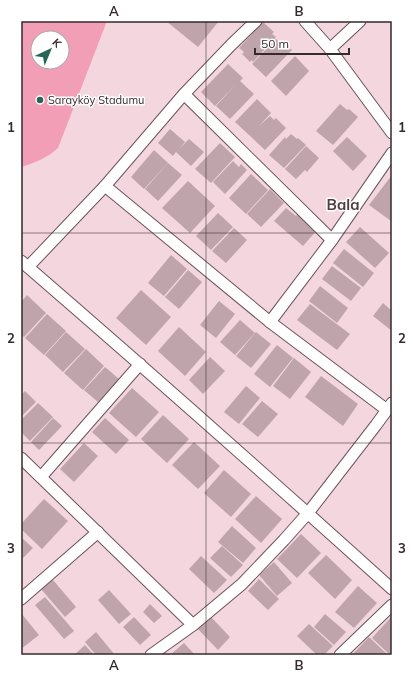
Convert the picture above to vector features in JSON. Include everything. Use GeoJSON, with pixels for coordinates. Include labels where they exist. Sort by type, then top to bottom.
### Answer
{"type":"FeatureCollection","features":[{"type":"Feature","properties":{"kind":"street"},"geometry":{"type":"LineString","coordinates":[[256,21],[184,94],[105,186],[25,264],[140,364],[392,589]]}},
{"type":"Feature","properties":{"kind":"street"},"geometry":{"type":"LineString","coordinates":[[305,21],[330,49],[392,133]]}},
{"type":"Feature","properties":{"kind":"street"},"geometry":{"type":"LineString","coordinates":[[330,49],[360,21]]}},
{"type":"Feature","properties":{"kind":"street"},"geometry":{"type":"LineString","coordinates":[[184,94],[332,240]]}},
{"type":"Feature","properties":{"kind":"street"},"geometry":{"type":"LineString","coordinates":[[270,322],[332,240],[392,152]]}},
{"type":"Feature","properties":{"kind":"street"},"geometry":{"type":"LineString","coordinates":[[105,186],[270,322],[390,406],[308,513],[242,584],[193,625],[151,655]]}},
{"type":"Feature","properties":{"kind":"street"},"geometry":{"type":"LineString","coordinates":[[41,477],[140,364]]}},
{"type":"Feature","properties":{"kind":"street"},"geometry":{"type":"LineString","coordinates":[[21,458],[193,625]]}},
{"type":"Feature","properties":{"kind":"street"},"geometry":{"type":"LineString","coordinates":[[21,599],[98,532]]}},
{"type":"Feature","properties":{"kind":"street"},"geometry":{"type":"LineString","coordinates":[[340,655],[392,606]]}},
{"type":"Feature","properties":{"kind":"shaded area"},"geometry":{"type":"Polygon","coordinates":[[[21,21],[107,21],[58,148],[50,155],[21,167],[21,21]]]}},
{"type":"Feature","properties":{"kind":"building"},"geometry":{"type":"Polygon","coordinates":[[[166,21],[219,21],[198,47],[166,21]]]}},
{"type":"Feature","properties":{"kind":"building"},"geometry":{"type":"Polygon","coordinates":[[[263,22],[274,32],[272,34],[276,37],[253,62],[252,60],[250,62],[242,54],[244,52],[239,48],[263,22]]]}},
{"type":"Feature","properties":{"kind":"building"},"geometry":{"type":"Polygon","coordinates":[[[276,39],[292,50],[266,77],[252,64],[276,39]]]}},
{"type":"Feature","properties":{"kind":"building"},"geometry":{"type":"Polygon","coordinates":[[[295,56],[309,71],[286,96],[271,81],[295,56]]]}},
{"type":"Feature","properties":{"kind":"building"},"geometry":{"type":"Polygon","coordinates":[[[228,64],[243,78],[240,81],[254,94],[230,119],[216,106],[236,84],[215,106],[201,92],[228,64]]]}},
{"type":"Feature","properties":{"kind":"building"},"geometry":{"type":"Polygon","coordinates":[[[257,99],[271,113],[259,126],[270,116],[274,120],[276,118],[286,128],[265,150],[235,122],[257,99]]]}},
{"type":"Feature","properties":{"kind":"building"},"geometry":{"type":"Polygon","coordinates":[[[340,104],[347,110],[349,109],[358,117],[333,145],[316,131],[340,104]]]}},
{"type":"Feature","properties":{"kind":"building"},"geometry":{"type":"Polygon","coordinates":[[[170,129],[185,142],[179,149],[189,139],[204,152],[191,166],[176,152],[173,156],[158,143],[170,129]]]}},
{"type":"Feature","properties":{"kind":"building"},"geometry":{"type":"Polygon","coordinates":[[[291,134],[306,145],[284,168],[269,155],[285,137],[286,139],[291,134]]]}},
{"type":"Feature","properties":{"kind":"building"},"geometry":{"type":"Polygon","coordinates":[[[347,137],[367,156],[353,171],[333,151],[347,137]]]}},
{"type":"Feature","properties":{"kind":"building"},"geometry":{"type":"Polygon","coordinates":[[[220,143],[235,157],[211,183],[195,169],[220,143]]]}},
{"type":"Feature","properties":{"kind":"building"},"geometry":{"type":"Polygon","coordinates":[[[306,146],[319,158],[307,172],[305,170],[296,179],[285,169],[306,146]]]}},
{"type":"Feature","properties":{"kind":"building"},"geometry":{"type":"Polygon","coordinates":[[[154,150],[168,163],[144,189],[131,177],[154,150]]]}},
{"type":"Feature","properties":{"kind":"building"},"geometry":{"type":"Polygon","coordinates":[[[233,161],[239,167],[241,164],[247,170],[225,194],[213,182],[233,161]]]}},
{"type":"Feature","properties":{"kind":"building"},"geometry":{"type":"Polygon","coordinates":[[[168,163],[182,175],[158,201],[145,189],[168,163]]]}},
{"type":"Feature","properties":{"kind":"building"},"geometry":{"type":"Polygon","coordinates":[[[251,174],[268,190],[246,214],[229,198],[251,174]]]}},
{"type":"Feature","properties":{"kind":"building"},"geometry":{"type":"Polygon","coordinates":[[[392,175],[392,219],[391,221],[369,205],[392,175]]]}},
{"type":"Feature","properties":{"kind":"building"},"geometry":{"type":"Polygon","coordinates":[[[188,181],[215,206],[190,233],[162,208],[188,181]]]}},
{"type":"Feature","properties":{"kind":"building"},"geometry":{"type":"Polygon","coordinates":[[[270,189],[284,203],[261,227],[247,214],[270,189]]]}},
{"type":"Feature","properties":{"kind":"building"},"geometry":{"type":"Polygon","coordinates":[[[286,208],[296,216],[298,214],[317,230],[303,246],[274,221],[286,208]]]}},
{"type":"Feature","properties":{"kind":"building"},"geometry":{"type":"Polygon","coordinates":[[[218,213],[233,227],[211,250],[196,236],[218,213]]]}},
{"type":"Feature","properties":{"kind":"building"},"geometry":{"type":"Polygon","coordinates":[[[360,227],[389,253],[375,268],[346,242],[360,227]]]}},
{"type":"Feature","properties":{"kind":"building"},"geometry":{"type":"Polygon","coordinates":[[[234,228],[247,240],[226,263],[212,251],[234,228]]]}},
{"type":"Feature","properties":{"kind":"building"},"geometry":{"type":"Polygon","coordinates":[[[344,249],[374,273],[363,287],[333,263],[344,249]]]}},
{"type":"Feature","properties":{"kind":"building"},"geometry":{"type":"Polygon","coordinates":[[[171,255],[187,269],[164,296],[148,283],[171,255]]]}},
{"type":"Feature","properties":{"kind":"building"},"geometry":{"type":"Polygon","coordinates":[[[332,266],[361,288],[351,301],[322,279],[332,266]]]}},
{"type":"Feature","properties":{"kind":"building"},"geometry":{"type":"Polygon","coordinates":[[[188,270],[202,282],[179,309],[165,297],[188,270]]]}},
{"type":"Feature","properties":{"kind":"building"},"geometry":{"type":"Polygon","coordinates":[[[320,286],[348,308],[337,323],[309,301],[320,286]]]}},
{"type":"Feature","properties":{"kind":"building"},"geometry":{"type":"Polygon","coordinates":[[[141,290],[171,317],[146,345],[116,318],[141,290]]]}},
{"type":"Feature","properties":{"kind":"building"},"geometry":{"type":"Polygon","coordinates":[[[27,295],[46,313],[24,337],[21,335],[21,302],[27,295]]]}},
{"type":"Feature","properties":{"kind":"building"},"geometry":{"type":"Polygon","coordinates":[[[219,301],[235,314],[216,338],[200,325],[219,301]]]}},
{"type":"Feature","properties":{"kind":"building"},"geometry":{"type":"Polygon","coordinates":[[[383,303],[392,311],[392,331],[373,316],[383,303]]]}},
{"type":"Feature","properties":{"kind":"building"},"geometry":{"type":"Polygon","coordinates":[[[310,304],[350,334],[337,350],[297,320],[310,304]]]}},
{"type":"Feature","properties":{"kind":"building"},"geometry":{"type":"Polygon","coordinates":[[[47,314],[66,331],[44,355],[25,338],[47,314]]]}},
{"type":"Feature","properties":{"kind":"building"},"geometry":{"type":"Polygon","coordinates":[[[240,320],[255,333],[235,355],[220,342],[240,320]]]}},
{"type":"Feature","properties":{"kind":"building"},"geometry":{"type":"Polygon","coordinates":[[[179,327],[206,352],[185,376],[158,351],[179,327]]]}},
{"type":"Feature","properties":{"kind":"building"},"geometry":{"type":"Polygon","coordinates":[[[66,332],[85,349],[63,372],[45,355],[66,332]]]}},
{"type":"Feature","properties":{"kind":"building"},"geometry":{"type":"Polygon","coordinates":[[[256,332],[271,344],[251,368],[236,356],[256,332]]]}},
{"type":"Feature","properties":{"kind":"building"},"geometry":{"type":"Polygon","coordinates":[[[277,345],[293,358],[270,387],[254,374],[277,345]]]}},
{"type":"Feature","properties":{"kind":"building"},"geometry":{"type":"Polygon","coordinates":[[[86,349],[104,366],[83,390],[64,373],[86,349]]]}},
{"type":"Feature","properties":{"kind":"building"},"geometry":{"type":"Polygon","coordinates":[[[210,357],[225,371],[203,394],[189,380],[210,357]]]}},
{"type":"Feature","properties":{"kind":"building"},"geometry":{"type":"Polygon","coordinates":[[[294,358],[311,372],[290,399],[273,386],[294,358]]]}},
{"type":"Feature","properties":{"kind":"building"},"geometry":{"type":"Polygon","coordinates":[[[105,367],[119,379],[98,402],[84,390],[105,367]]]}},
{"type":"Feature","properties":{"kind":"building"},"geometry":{"type":"Polygon","coordinates":[[[321,376],[358,404],[343,426],[305,397],[321,376]]]}},
{"type":"Feature","properties":{"kind":"building"},"geometry":{"type":"Polygon","coordinates":[[[246,386],[260,398],[239,424],[224,412],[246,386]]]}},
{"type":"Feature","properties":{"kind":"building"},"geometry":{"type":"Polygon","coordinates":[[[132,388],[159,412],[136,437],[109,413],[132,388]]]}},
{"type":"Feature","properties":{"kind":"building"},"geometry":{"type":"Polygon","coordinates":[[[25,391],[36,402],[21,417],[21,395],[25,391]]]}},
{"type":"Feature","properties":{"kind":"building"},"geometry":{"type":"Polygon","coordinates":[[[262,401],[278,414],[258,437],[242,424],[262,401]]]}},
{"type":"Feature","properties":{"kind":"building"},"geometry":{"type":"Polygon","coordinates":[[[38,403],[53,417],[30,441],[21,432],[21,420],[38,403]]]}},
{"type":"Feature","properties":{"kind":"building"},"geometry":{"type":"Polygon","coordinates":[[[163,415],[189,439],[167,463],[141,439],[163,415]]]}},
{"type":"Feature","properties":{"kind":"building"},"geometry":{"type":"Polygon","coordinates":[[[53,418],[62,426],[39,450],[31,442],[53,418]]]}},
{"type":"Feature","properties":{"kind":"building"},"geometry":{"type":"Polygon","coordinates":[[[105,418],[129,440],[116,454],[92,432],[105,418]]]}},
{"type":"Feature","properties":{"kind":"building"},"geometry":{"type":"Polygon","coordinates":[[[194,442],[220,466],[198,489],[172,465],[194,442]]]}},
{"type":"Feature","properties":{"kind":"building"},"geometry":{"type":"Polygon","coordinates":[[[84,443],[98,456],[74,482],[60,469],[84,443]]]}},
{"type":"Feature","properties":{"kind":"building"},"geometry":{"type":"Polygon","coordinates":[[[224,470],[251,494],[231,517],[204,493],[224,470]]]}},
{"type":"Feature","properties":{"kind":"building"},"geometry":{"type":"Polygon","coordinates":[[[256,496],[282,519],[261,543],[235,519],[256,496]]]}},
{"type":"Feature","properties":{"kind":"building"},"geometry":{"type":"Polygon","coordinates":[[[44,499],[68,521],[42,549],[21,529],[21,524],[44,499]]]}},
{"type":"Feature","properties":{"kind":"building"},"geometry":{"type":"Polygon","coordinates":[[[232,526],[256,548],[243,563],[218,542],[232,526]]]}},
{"type":"Feature","properties":{"kind":"building"},"geometry":{"type":"Polygon","coordinates":[[[301,534],[321,553],[297,578],[277,559],[301,534]]]}},
{"type":"Feature","properties":{"kind":"building"},"geometry":{"type":"Polygon","coordinates":[[[21,537],[33,548],[21,560],[21,537]]]}},
{"type":"Feature","properties":{"kind":"building"},"geometry":{"type":"Polygon","coordinates":[[[222,546],[243,565],[231,577],[210,558],[222,546]]]}},
{"type":"Feature","properties":{"kind":"building"},"geometry":{"type":"Polygon","coordinates":[[[326,555],[352,580],[335,599],[308,573],[326,555]]]}},
{"type":"Feature","properties":{"kind":"building"},"geometry":{"type":"Polygon","coordinates":[[[201,556],[227,580],[214,593],[189,569],[201,556]]]}},
{"type":"Feature","properties":{"kind":"building"},"geometry":{"type":"Polygon","coordinates":[[[274,562],[292,583],[277,596],[259,575],[274,562]]]}},
{"type":"Feature","properties":{"kind":"building"},"geometry":{"type":"Polygon","coordinates":[[[259,579],[279,599],[268,610],[248,591],[259,579]]]}},
{"type":"Feature","properties":{"kind":"building"},"geometry":{"type":"Polygon","coordinates":[[[53,580],[76,607],[65,617],[41,589],[53,580]]]}},
{"type":"Feature","properties":{"kind":"building"},"geometry":{"type":"Polygon","coordinates":[[[358,586],[377,603],[354,628],[335,612],[358,586]]]}},
{"type":"Feature","properties":{"kind":"building"},"geometry":{"type":"Polygon","coordinates":[[[109,590],[131,614],[119,624],[98,600],[109,590]]]}},
{"type":"Feature","properties":{"kind":"building"},"geometry":{"type":"Polygon","coordinates":[[[45,597],[74,631],[64,639],[35,605],[45,597]]]}},
{"type":"Feature","properties":{"kind":"building"},"geometry":{"type":"Polygon","coordinates":[[[150,604],[162,616],[154,623],[143,612],[150,604]]]}},
{"type":"Feature","properties":{"kind":"building"},"geometry":{"type":"Polygon","coordinates":[[[21,613],[39,635],[21,649],[21,613]]]}},
{"type":"Feature","properties":{"kind":"building"},"geometry":{"type":"Polygon","coordinates":[[[325,614],[346,632],[334,645],[314,627],[325,614]]]}},
{"type":"Feature","properties":{"kind":"building"},"geometry":{"type":"Polygon","coordinates":[[[392,616],[392,655],[390,655],[372,638],[392,616]]]}},
{"type":"Feature","properties":{"kind":"building"},"geometry":{"type":"Polygon","coordinates":[[[134,617],[151,635],[140,645],[123,627],[134,617]]]}},
{"type":"Feature","properties":{"kind":"building"},"geometry":{"type":"Polygon","coordinates":[[[211,617],[230,637],[218,650],[198,629],[211,617]]]}},
{"type":"Feature","properties":{"kind":"building"},"geometry":{"type":"Polygon","coordinates":[[[309,624],[333,646],[324,655],[317,655],[297,636],[309,624]]]}},
{"type":"Feature","properties":{"kind":"building"},"geometry":{"type":"Polygon","coordinates":[[[96,632],[115,655],[96,655],[85,642],[96,632]]]}},
{"type":"Feature","properties":{"kind":"building"},"geometry":{"type":"Polygon","coordinates":[[[369,637],[388,655],[352,655],[369,637]]]}},
{"type":"Feature","properties":{"kind":"building"},"geometry":{"type":"Polygon","coordinates":[[[184,643],[195,655],[170,655],[184,643]]]}},
{"type":"Feature","properties":{"kind":"building"},"geometry":{"type":"Polygon","coordinates":[[[85,645],[94,655],[74,655],[85,645]]]}},
{"type":"Feature","properties":{"kind":"place","name":"Sarayköy Stadumu"},"geometry":{"type":"Point","coordinates":[40,100]}},
{"type":"Feature","properties":{"kind":"district","name":"Bala"},"geometry":{"type":"Point","coordinates":[343,205]}}]}
